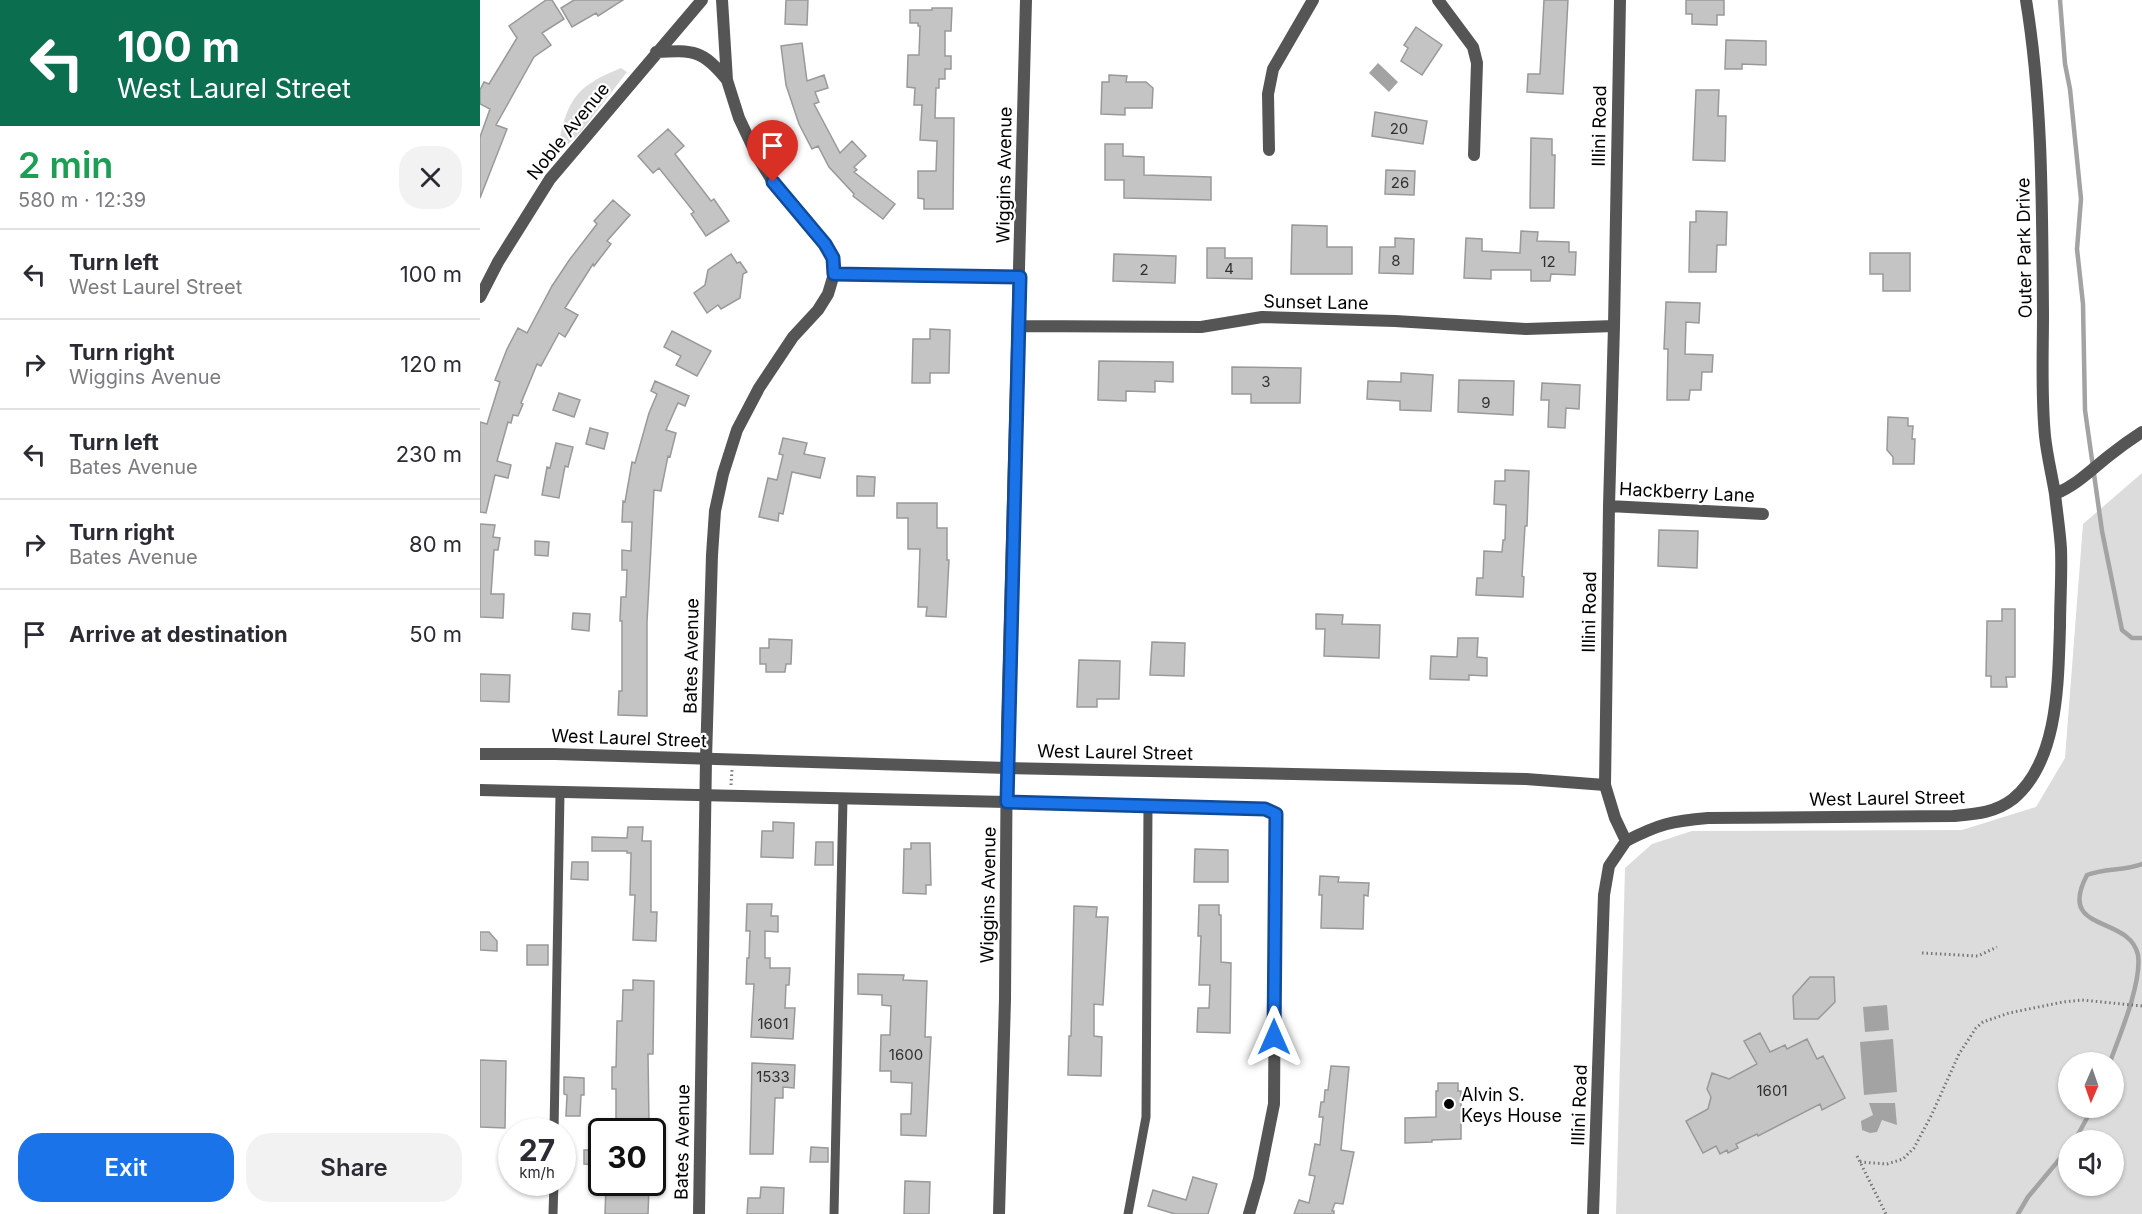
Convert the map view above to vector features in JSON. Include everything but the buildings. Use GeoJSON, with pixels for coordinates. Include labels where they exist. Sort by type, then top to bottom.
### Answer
{"type":"FeatureCollection","features":[{"type":"Feature","properties":{"kind":"street","name":"Noble Avenue"},"geometry":{"type":"LineString","coordinates":[[480,297],[498,262],[550,179],[702,0]]}},
{"type":"Feature","properties":{"kind":"street"},"geometry":{"type":"LineString","coordinates":[[722,0],[727,80],[739,118],[757,156],[773,182],[825,244],[833,258],[834,274],[1020,277]]}},
{"type":"Feature","properties":{"kind":"street","name":"Wiggins Avenue"},"geometry":{"type":"LineString","coordinates":[[999,1214],[1007,768],[1026,0]]}},
{"type":"Feature","properties":{"kind":"street"},"geometry":{"type":"LineString","coordinates":[[1269,150],[1268,94],[1273,69],[1313,0]]}},
{"type":"Feature","properties":{"kind":"street"},"geometry":{"type":"LineString","coordinates":[[1438,0],[1473,47],[1478,63],[1474,155]]}},
{"type":"Feature","properties":{"kind":"street","name":"Illini Road"},"geometry":{"type":"LineString","coordinates":[[1593,1214],[1604,895],[1609,866],[1626,840],[1615,818],[1605,785],[1620,0]]}},
{"type":"Feature","properties":{"kind":"street","name":"Outer Park Drive"},"geometry":{"type":"LineString","coordinates":[[2026,0],[2036,68],[2039,125],[2043,315],[2042,393],[2045,437],[2055,494]]}},
{"type":"Feature","properties":{"kind":"street"},"geometry":{"type":"LineString","coordinates":[[656,52],[680,51],[700,55],[712,62],[727,80]]}},
{"type":"Feature","properties":{"kind":"street","name":"Bates Avenue"},"geometry":{"type":"LineString","coordinates":[[699,1214],[706,759],[715,511],[723,474],[737,430],[759,388],[793,337],[818,310],[828,294],[834,274]]}},
{"type":"Feature","properties":{"kind":"street","name":"Sunset Lane"},"geometry":{"type":"LineString","coordinates":[[1018,326],[1201,327],[1262,317],[1526,328],[1614,326]]}},
{"type":"Feature","properties":{"kind":"street"},"geometry":{"type":"LineString","coordinates":[[2055,494],[2067,489],[2087,475],[2142,432]]}},
{"type":"Feature","properties":{"kind":"street","name":"West Laurel Street"},"geometry":{"type":"LineString","coordinates":[[1626,840],[1654,826],[1674,821],[1708,818],[1953,816],[1982,814],[1999,808],[2013,799],[2037,771],[2054,714],[2058,675],[2061,560],[2055,494]]}},
{"type":"Feature","properties":{"kind":"street","name":"Hackberry Lane"},"geometry":{"type":"LineString","coordinates":[[1609,506],[1763,514]]}},
{"type":"Feature","properties":{"kind":"street","name":"West Laurel Street"},"geometry":{"type":"LineString","coordinates":[[480,754],[1526,779],[1605,785]]}},
{"type":"Feature","properties":{"kind":"street"},"geometry":{"type":"LineString","coordinates":[[480,790],[1265,809],[1276,814],[1274,1104],[1259,1179],[1249,1214]]}},
{"type":"Feature","properties":{"kind":"lane"},"geometry":{"type":"LineString","coordinates":[[554,1118],[560,793]]}},
{"type":"Feature","properties":{"kind":"lane"},"geometry":{"type":"LineString","coordinates":[[834,1214],[843,798]]}},
{"type":"Feature","properties":{"kind":"lane"},"geometry":{"type":"LineString","coordinates":[[1128,1214],[1146,1117],[1148,806]]}},
{"type":"Feature","properties":{"kind":"lane"},"geometry":{"type":"LineString","coordinates":[[553,1214],[554,1196]]}},
{"type":"Feature","properties":{"kind":"path"},"geometry":{"type":"LineString","coordinates":[[731,790],[732,768]]}},
{"type":"Feature","properties":{"kind":"path"},"geometry":{"type":"LineString","coordinates":[[1922,953],[1978,956],[1997,947]]}},
{"type":"Feature","properties":{"kind":"path"},"geometry":{"type":"LineString","coordinates":[[1860,1162],[1887,1164],[1904,1159],[1914,1148],[1959,1054],[1976,1028],[1983,1022],[2052,1003],[2082,1000],[2142,1006]]}},
{"type":"Feature","properties":{"kind":"path"},"geometry":{"type":"LineString","coordinates":[[1857,1156],[1886,1214]]}},
{"type":"Feature","properties":{"kind":"shaded area"},"geometry":{"type":"Polygon","coordinates":[[[1378,63],[1398,82],[1389,92],[1369,73],[1378,63]]]}},
{"type":"Feature","properties":{"kind":"shaded area"},"geometry":{"type":"Polygon","coordinates":[[[621,68],[627,72],[580,133],[563,149],[559,142],[571,103],[585,87],[595,80],[621,68]]]}},
{"type":"Feature","properties":{"kind":"shaded area"},"geometry":{"type":"Polygon","coordinates":[[[2142,473],[2142,1214],[1616,1214],[1625,868],[1652,844],[1692,831],[1962,830],[2036,807],[2065,758],[2083,524],[2142,473]]]}},
{"type":"Feature","properties":{"kind":"shaded area"},"geometry":{"type":"Polygon","coordinates":[[[1887,1005],[1889,1030],[1865,1032],[1863,1007],[1887,1005]]]}},
{"type":"Feature","properties":{"kind":"shaded area"},"geometry":{"type":"Polygon","coordinates":[[[1893,1039],[1897,1092],[1864,1095],[1860,1042],[1893,1039]]]}},
{"type":"Feature","properties":{"kind":"shaded area"},"geometry":{"type":"Polygon","coordinates":[[[1869,1103],[1895,1103],[1897,1125],[1882,1120],[1877,1132],[1870,1133],[1862,1130],[1861,1121],[1873,1115],[1869,1103]]]}},
{"type":"Feature","properties":{"kind":"waterway"},"geometry":{"type":"LineString","coordinates":[[2060,0],[2081,199],[2077,249],[2083,304],[2085,410],[2102,531],[2122,630],[2132,638],[2142,638]]}},
{"type":"Feature","properties":{"kind":"waterway"},"geometry":{"type":"LineString","coordinates":[[2114,1052],[2134,994],[2138,955],[2132,942],[2122,934],[2087,915],[2081,907],[2080,894],[2087,875],[2142,864]]}},
{"type":"Feature","properties":{"kind":"waterway"},"geometry":{"type":"LineString","coordinates":[[2080,1130],[2087,1118]]}},
{"type":"Feature","properties":{"kind":"waterway"},"geometry":{"type":"LineString","coordinates":[[2018,1214],[2028,1197],[2058,1161]]}},
{"type":"Feature","properties":{"kind":"place","name":"Alvin S. Keys House"},"geometry":{"type":"Point","coordinates":[1449,1104]}},
{"type":"Feature","properties":{"kind":"route"},"geometry":{"type":"LineString","coordinates":[[773,182],[825,244],[833,258],[834,274],[1020,277],[1014,549],[1007,729],[1007,802],[1265,809],[1276,814],[1274,1037]]}}]}
